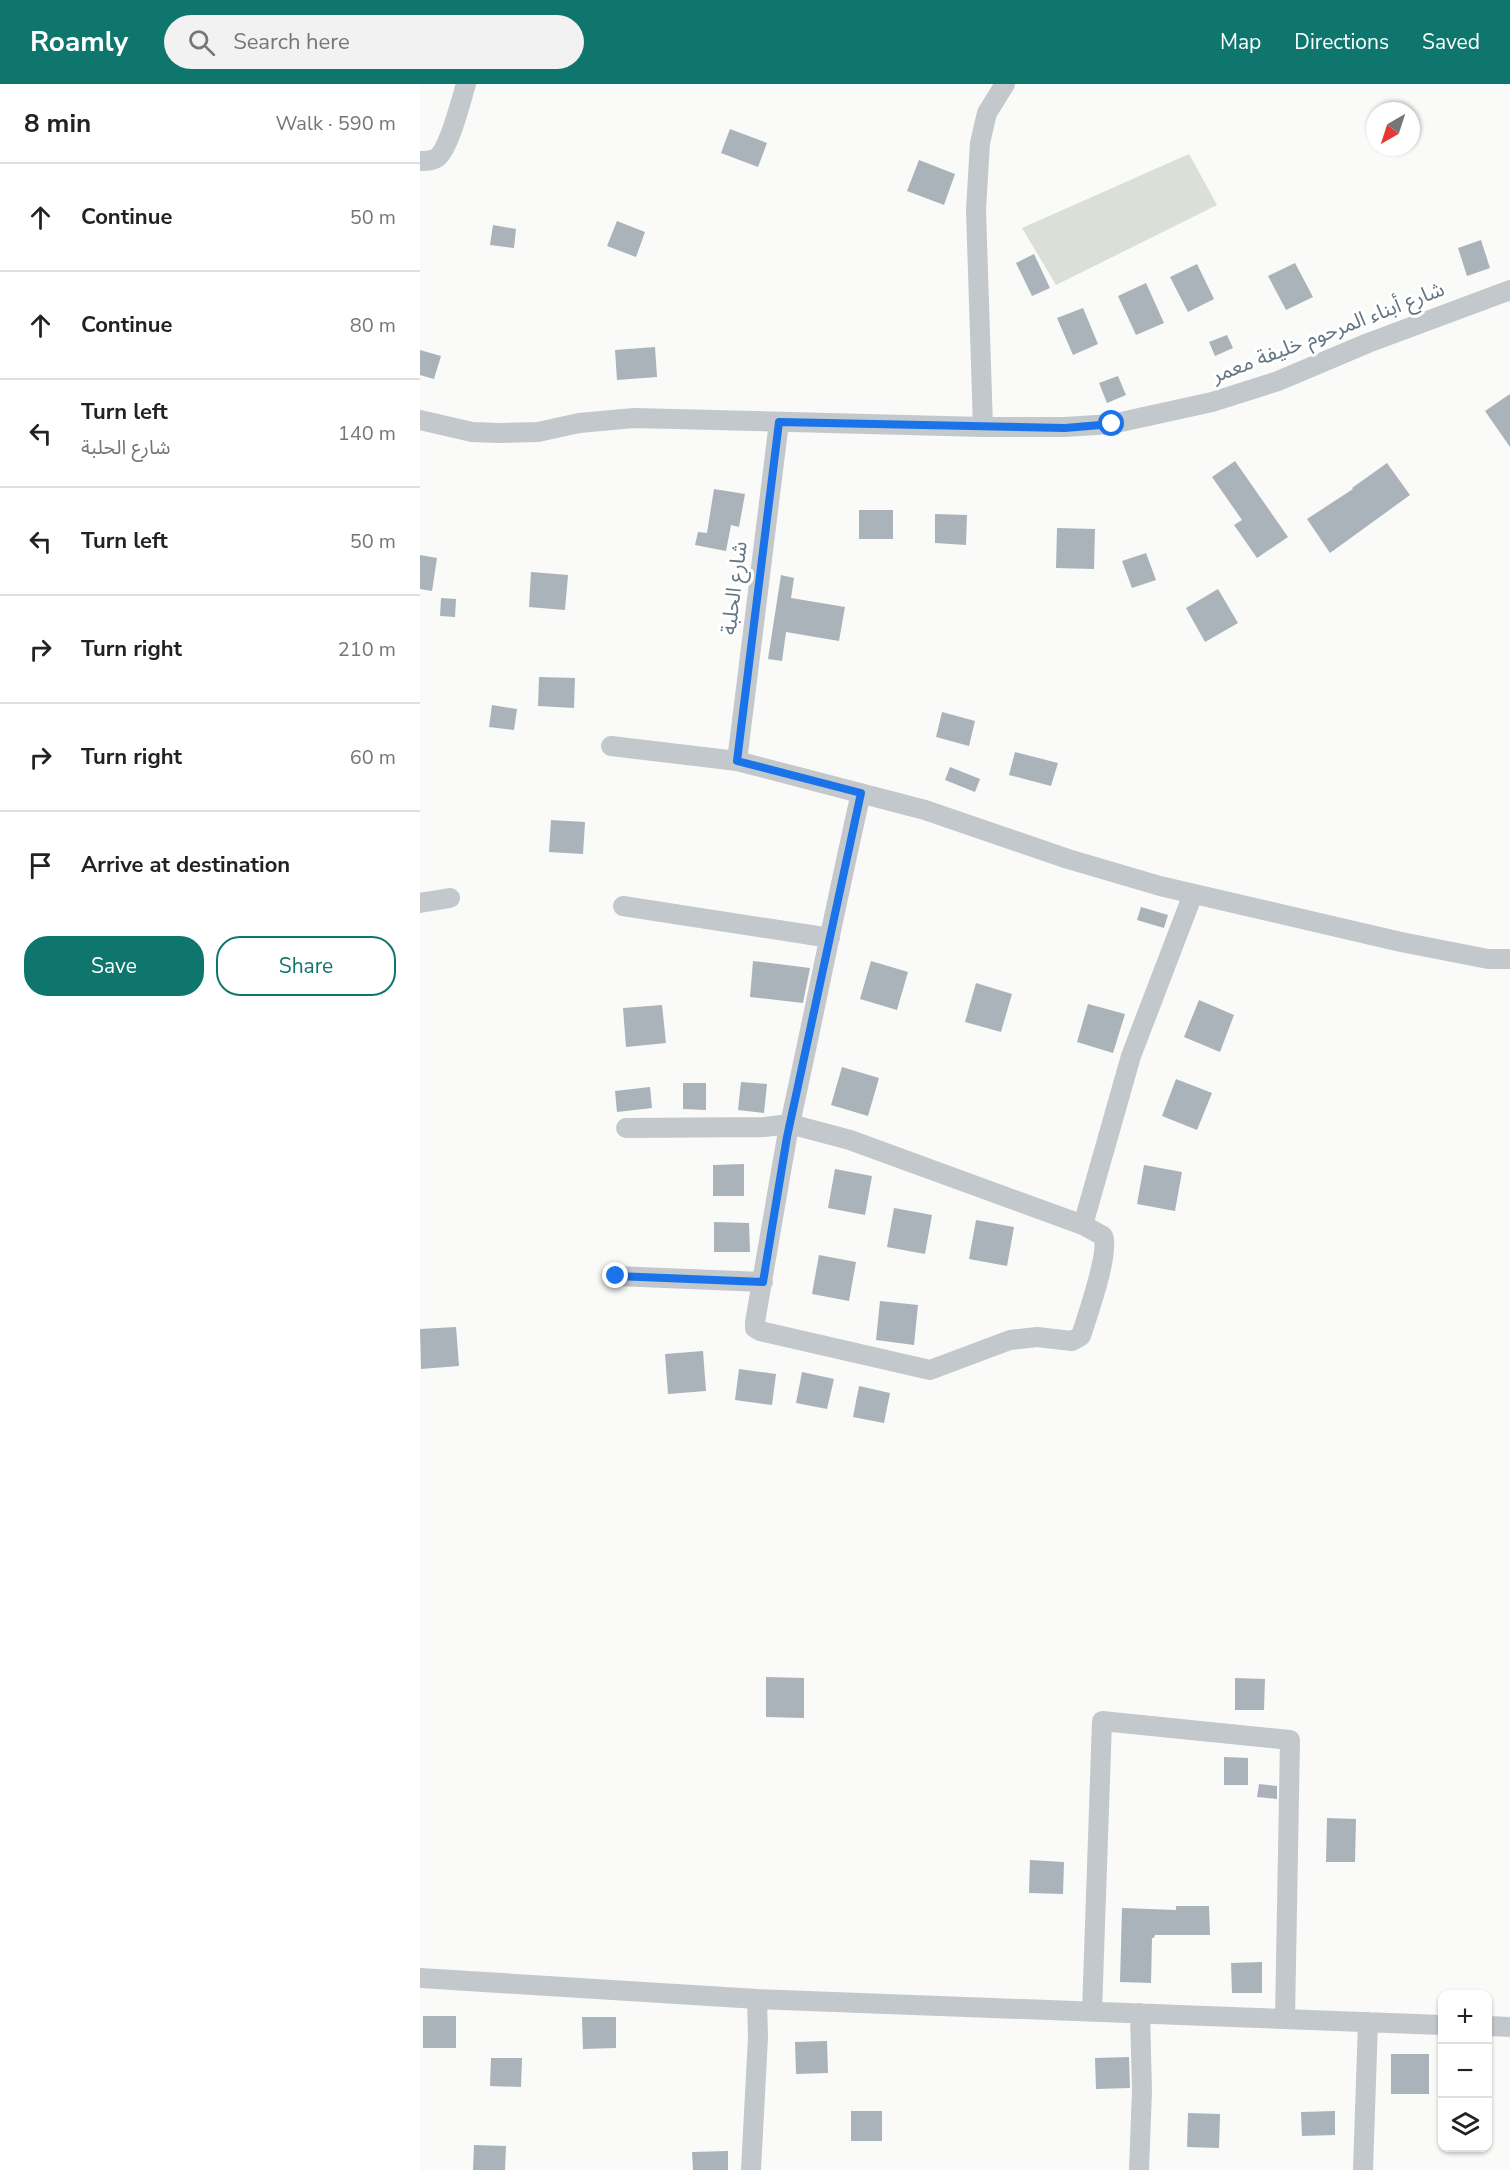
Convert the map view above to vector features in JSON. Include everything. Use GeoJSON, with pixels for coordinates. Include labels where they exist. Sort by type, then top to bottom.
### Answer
{"type":"FeatureCollection","features":[{"type":"Feature","properties":{"kind":"street"},"geometry":{"type":"LineString","coordinates":[[420,161],[433,160],[440,155],[446,144],[466,84]]}},
{"type":"Feature","properties":{"kind":"street"},"geometry":{"type":"LineString","coordinates":[[983,427],[976,210],[980,154],[987,113],[1005,84]]}},
{"type":"Feature","properties":{"kind":"street","name":"شارع أبناء المرحوم خليفة معمر"},"geometry":{"type":"LineString","coordinates":[[420,420],[472,432],[500,433],[538,432],[579,423],[634,418],[983,427],[1065,428],[1112,424],[1212,402],[1278,381],[1368,343],[1510,290]]}},
{"type":"Feature","properties":{"kind":"street","name":"شارع الحلبة"},"geometry":{"type":"LineString","coordinates":[[737,761],[779,422]]}},
{"type":"Feature","properties":{"kind":"street"},"geometry":{"type":"LineString","coordinates":[[611,746],[737,761],[925,810],[1068,859],[1160,886],[1401,942],[1488,959],[1510,959]]}},
{"type":"Feature","properties":{"kind":"street"},"geometry":{"type":"LineString","coordinates":[[626,1128],[764,1127],[790,1124],[850,1140],[1083,1224],[1103,1236],[1105,1243],[1103,1262],[1081,1336],[1071,1341],[1037,1337],[1010,1340],[930,1370],[818,1346],[755,1328],[754,1322],[790,1124],[861,793]]}},
{"type":"Feature","properties":{"kind":"street"},"geometry":{"type":"LineString","coordinates":[[1083,1224],[1131,1056],[1193,894]]}},
{"type":"Feature","properties":{"kind":"street"},"geometry":{"type":"LineString","coordinates":[[420,903],[450,898]]}},
{"type":"Feature","properties":{"kind":"street"},"geometry":{"type":"LineString","coordinates":[[623,906],[830,938]]}},
{"type":"Feature","properties":{"kind":"street"},"geometry":{"type":"LineString","coordinates":[[616,1276],[763,1282]]}},
{"type":"Feature","properties":{"kind":"street"},"geometry":{"type":"LineString","coordinates":[[1092,2012],[1102,1721],[1290,1740],[1285,2019]]}},
{"type":"Feature","properties":{"kind":"street"},"geometry":{"type":"LineString","coordinates":[[420,1978],[757,1999],[1438,2025]]}},
{"type":"Feature","properties":{"kind":"street"},"geometry":{"type":"LineString","coordinates":[[751,2170],[758,2037],[757,1999]]}},
{"type":"Feature","properties":{"kind":"street"},"geometry":{"type":"LineString","coordinates":[[1139,2170],[1142,2091],[1140,2013]]}},
{"type":"Feature","properties":{"kind":"street"},"geometry":{"type":"LineString","coordinates":[[1363,2170],[1368,2022]]}},
{"type":"Feature","properties":{"kind":"street"},"geometry":{"type":"LineString","coordinates":[[1492,2026],[1510,2027]]}},
{"type":"Feature","properties":{"kind":"shaded area"},"geometry":{"type":"Polygon","coordinates":[[[1189,154],[1217,205],[1056,285],[1022,228],[1189,154]]]}},
{"type":"Feature","properties":{"kind":"building"},"geometry":{"type":"Polygon","coordinates":[[[730,129],[767,143],[758,167],[721,153],[730,129]]]}},
{"type":"Feature","properties":{"kind":"building"},"geometry":{"type":"Polygon","coordinates":[[[919,160],[955,174],[944,205],[907,191],[919,160]]]}},
{"type":"Feature","properties":{"kind":"building"},"geometry":{"type":"Polygon","coordinates":[[[617,221],[645,232],[636,257],[607,246],[617,221]]]}},
{"type":"Feature","properties":{"kind":"building"},"geometry":{"type":"Polygon","coordinates":[[[493,225],[516,229],[514,248],[490,245],[493,225]]]}},
{"type":"Feature","properties":{"kind":"building"},"geometry":{"type":"Polygon","coordinates":[[[1481,240],[1490,268],[1467,276],[1458,248],[1481,240]]]}},
{"type":"Feature","properties":{"kind":"building"},"geometry":{"type":"Polygon","coordinates":[[[1034,254],[1050,288],[1032,296],[1016,263],[1034,254]]]}},
{"type":"Feature","properties":{"kind":"building"},"geometry":{"type":"Polygon","coordinates":[[[1295,263],[1313,297],[1286,310],[1268,276],[1295,263]]]}},
{"type":"Feature","properties":{"kind":"building"},"geometry":{"type":"Polygon","coordinates":[[[1197,264],[1214,299],[1188,312],[1170,277],[1197,264]]]}},
{"type":"Feature","properties":{"kind":"building"},"geometry":{"type":"Polygon","coordinates":[[[1146,283],[1164,323],[1136,335],[1118,296],[1146,283]]]}},
{"type":"Feature","properties":{"kind":"building"},"geometry":{"type":"Polygon","coordinates":[[[1083,308],[1098,344],[1073,355],[1057,318],[1083,308]]]}},
{"type":"Feature","properties":{"kind":"building"},"geometry":{"type":"Polygon","coordinates":[[[1227,335],[1233,348],[1215,356],[1209,342],[1227,335]]]}},
{"type":"Feature","properties":{"kind":"building"},"geometry":{"type":"Polygon","coordinates":[[[655,347],[657,377],[617,380],[615,350],[655,347]]]}},
{"type":"Feature","properties":{"kind":"building"},"geometry":{"type":"Polygon","coordinates":[[[420,350],[441,356],[434,379],[420,375],[420,350]]]}},
{"type":"Feature","properties":{"kind":"building"},"geometry":{"type":"Polygon","coordinates":[[[1118,376],[1126,395],[1107,403],[1099,383],[1118,376]]]}},
{"type":"Feature","properties":{"kind":"building"},"geometry":{"type":"Polygon","coordinates":[[[1510,394],[1510,447],[1485,411],[1510,394]]]}},
{"type":"Feature","properties":{"kind":"building"},"geometry":{"type":"Polygon","coordinates":[[[1235,461],[1288,537],[1257,558],[1234,525],[1242,520],[1212,477],[1235,461]]]}},
{"type":"Feature","properties":{"kind":"building"},"geometry":{"type":"Polygon","coordinates":[[[1387,463],[1410,495],[1330,553],[1307,519],[1353,489],[1387,463]]]}},
{"type":"Feature","properties":{"kind":"building"},"geometry":{"type":"Polygon","coordinates":[[[714,489],[745,494],[739,527],[731,525],[726,551],[695,545],[698,532],[707,533],[714,489]]]}},
{"type":"Feature","properties":{"kind":"building"},"geometry":{"type":"Polygon","coordinates":[[[859,510],[893,510],[893,539],[859,539],[859,510]]]}},
{"type":"Feature","properties":{"kind":"building"},"geometry":{"type":"Polygon","coordinates":[[[935,514],[967,515],[966,545],[935,543],[935,514]]]}},
{"type":"Feature","properties":{"kind":"building"},"geometry":{"type":"Polygon","coordinates":[[[1057,528],[1095,529],[1094,569],[1056,568],[1057,528]]]}},
{"type":"Feature","properties":{"kind":"building"},"geometry":{"type":"Polygon","coordinates":[[[1146,553],[1156,580],[1132,588],[1122,561],[1146,553]]]}},
{"type":"Feature","properties":{"kind":"building"},"geometry":{"type":"Polygon","coordinates":[[[420,555],[437,558],[432,591],[420,589],[420,555]]]}},
{"type":"Feature","properties":{"kind":"building"},"geometry":{"type":"Polygon","coordinates":[[[531,572],[568,575],[565,610],[529,607],[531,572]]]}},
{"type":"Feature","properties":{"kind":"building"},"geometry":{"type":"Polygon","coordinates":[[[781,575],[794,578],[791,598],[845,607],[839,641],[786,632],[782,661],[768,659],[781,575]]]}},
{"type":"Feature","properties":{"kind":"building"},"geometry":{"type":"Polygon","coordinates":[[[1218,589],[1238,623],[1205,642],[1186,608],[1218,589]]]}},
{"type":"Feature","properties":{"kind":"building"},"geometry":{"type":"Polygon","coordinates":[[[441,598],[456,599],[455,617],[440,616],[441,598]]]}},
{"type":"Feature","properties":{"kind":"building"},"geometry":{"type":"Polygon","coordinates":[[[539,677],[575,678],[574,708],[538,706],[539,677]]]}},
{"type":"Feature","properties":{"kind":"building"},"geometry":{"type":"Polygon","coordinates":[[[492,705],[517,709],[514,730],[489,727],[492,705]]]}},
{"type":"Feature","properties":{"kind":"building"},"geometry":{"type":"Polygon","coordinates":[[[942,712],[975,721],[969,746],[936,737],[942,712]]]}},
{"type":"Feature","properties":{"kind":"building"},"geometry":{"type":"Polygon","coordinates":[[[1015,752],[1058,763],[1051,786],[1009,775],[1015,752]]]}},
{"type":"Feature","properties":{"kind":"building"},"geometry":{"type":"Polygon","coordinates":[[[950,767],[980,779],[975,792],[945,780],[950,767]]]}},
{"type":"Feature","properties":{"kind":"building"},"geometry":{"type":"Polygon","coordinates":[[[551,820],[585,822],[583,854],[549,852],[551,820]]]}},
{"type":"Feature","properties":{"kind":"building"},"geometry":{"type":"Polygon","coordinates":[[[1141,907],[1168,915],[1164,928],[1137,920],[1141,907]]]}},
{"type":"Feature","properties":{"kind":"building"},"geometry":{"type":"Polygon","coordinates":[[[753,961],[810,968],[803,1003],[750,997],[753,961]]]}},
{"type":"Feature","properties":{"kind":"building"},"geometry":{"type":"Polygon","coordinates":[[[871,961],[908,972],[897,1010],[860,999],[871,961]]]}},
{"type":"Feature","properties":{"kind":"building"},"geometry":{"type":"Polygon","coordinates":[[[976,983],[1012,994],[1001,1032],[965,1022],[976,983]]]}},
{"type":"Feature","properties":{"kind":"building"},"geometry":{"type":"Polygon","coordinates":[[[1199,1000],[1234,1015],[1220,1052],[1184,1037],[1199,1000]]]}},
{"type":"Feature","properties":{"kind":"building"},"geometry":{"type":"Polygon","coordinates":[[[1088,1004],[1125,1014],[1113,1053],[1077,1042],[1088,1004]]]}},
{"type":"Feature","properties":{"kind":"building"},"geometry":{"type":"Polygon","coordinates":[[[662,1005],[666,1043],[626,1047],[623,1008],[662,1005]]]}},
{"type":"Feature","properties":{"kind":"building"},"geometry":{"type":"Polygon","coordinates":[[[842,1067],[879,1078],[868,1116],[831,1105],[842,1067]]]}},
{"type":"Feature","properties":{"kind":"building"},"geometry":{"type":"Polygon","coordinates":[[[1176,1079],[1212,1093],[1197,1130],[1162,1116],[1176,1079]]]}},
{"type":"Feature","properties":{"kind":"building"},"geometry":{"type":"Polygon","coordinates":[[[741,1082],[767,1084],[764,1113],[738,1110],[741,1082]]]}},
{"type":"Feature","properties":{"kind":"building"},"geometry":{"type":"Polygon","coordinates":[[[683,1083],[706,1083],[706,1110],[683,1109],[683,1083]]]}},
{"type":"Feature","properties":{"kind":"building"},"geometry":{"type":"Polygon","coordinates":[[[650,1087],[652,1108],[617,1112],[615,1091],[650,1087]]]}},
{"type":"Feature","properties":{"kind":"building"},"geometry":{"type":"Polygon","coordinates":[[[744,1164],[744,1196],[713,1196],[713,1165],[744,1164]]]}},
{"type":"Feature","properties":{"kind":"building"},"geometry":{"type":"Polygon","coordinates":[[[1144,1165],[1182,1172],[1175,1211],[1137,1204],[1144,1165]]]}},
{"type":"Feature","properties":{"kind":"building"},"geometry":{"type":"Polygon","coordinates":[[[835,1169],[872,1176],[865,1215],[828,1208],[835,1169]]]}},
{"type":"Feature","properties":{"kind":"building"},"geometry":{"type":"Polygon","coordinates":[[[894,1208],[932,1215],[925,1254],[887,1247],[894,1208]]]}},
{"type":"Feature","properties":{"kind":"building"},"geometry":{"type":"Polygon","coordinates":[[[976,1220],[1014,1227],[1007,1266],[969,1259],[976,1220]]]}},
{"type":"Feature","properties":{"kind":"building"},"geometry":{"type":"Polygon","coordinates":[[[714,1222],[749,1223],[750,1252],[714,1252],[714,1222]]]}},
{"type":"Feature","properties":{"kind":"building"},"geometry":{"type":"Polygon","coordinates":[[[819,1255],[856,1262],[849,1301],[812,1294],[819,1255]]]}},
{"type":"Feature","properties":{"kind":"building"},"geometry":{"type":"Polygon","coordinates":[[[880,1301],[918,1305],[914,1345],[876,1340],[880,1301]]]}},
{"type":"Feature","properties":{"kind":"building"},"geometry":{"type":"Polygon","coordinates":[[[456,1327],[459,1366],[421,1369],[420,1329],[456,1327]]]}},
{"type":"Feature","properties":{"kind":"building"},"geometry":{"type":"Polygon","coordinates":[[[703,1351],[706,1391],[668,1394],[665,1354],[703,1351]]]}},
{"type":"Feature","properties":{"kind":"building"},"geometry":{"type":"Polygon","coordinates":[[[739,1369],[776,1374],[772,1405],[735,1400],[739,1369]]]}},
{"type":"Feature","properties":{"kind":"building"},"geometry":{"type":"Polygon","coordinates":[[[802,1372],[834,1379],[827,1409],[796,1403],[802,1372]]]}},
{"type":"Feature","properties":{"kind":"building"},"geometry":{"type":"Polygon","coordinates":[[[859,1386],[890,1393],[884,1423],[853,1417],[859,1386]]]}},
{"type":"Feature","properties":{"kind":"building"},"geometry":{"type":"Polygon","coordinates":[[[766,1677],[804,1678],[804,1718],[766,1717],[766,1677]]]}},
{"type":"Feature","properties":{"kind":"building"},"geometry":{"type":"Polygon","coordinates":[[[1235,1678],[1265,1679],[1264,1710],[1235,1710],[1235,1678]]]}},
{"type":"Feature","properties":{"kind":"building"},"geometry":{"type":"Polygon","coordinates":[[[1224,1757],[1248,1758],[1248,1785],[1224,1785],[1224,1757]]]}},
{"type":"Feature","properties":{"kind":"building"},"geometry":{"type":"Polygon","coordinates":[[[1259,1784],[1277,1786],[1277,1799],[1257,1797],[1259,1784]]]}},
{"type":"Feature","properties":{"kind":"building"},"geometry":{"type":"Polygon","coordinates":[[[1327,1818],[1356,1819],[1355,1862],[1326,1862],[1327,1818]]]}},
{"type":"Feature","properties":{"kind":"building"},"geometry":{"type":"Polygon","coordinates":[[[1030,1860],[1064,1862],[1063,1894],[1029,1893],[1030,1860]]]}},
{"type":"Feature","properties":{"kind":"building"},"geometry":{"type":"Polygon","coordinates":[[[1176,1906],[1209,1906],[1210,1935],[1155,1935],[1152,1938],[1151,1983],[1120,1982],[1122,1908],[1176,1910],[1176,1906]]]}},
{"type":"Feature","properties":{"kind":"building"},"geometry":{"type":"Polygon","coordinates":[[[1262,1962],[1262,1993],[1232,1993],[1231,1963],[1262,1962]]]}},
{"type":"Feature","properties":{"kind":"building"},"geometry":{"type":"Polygon","coordinates":[[[423,2016],[456,2016],[456,2048],[423,2048],[423,2016]]]}},
{"type":"Feature","properties":{"kind":"building"},"geometry":{"type":"Polygon","coordinates":[[[582,2017],[616,2017],[616,2048],[583,2049],[582,2017]]]}},
{"type":"Feature","properties":{"kind":"building"},"geometry":{"type":"Polygon","coordinates":[[[827,2041],[828,2073],[796,2074],[795,2042],[827,2041]]]}},
{"type":"Feature","properties":{"kind":"building"},"geometry":{"type":"Polygon","coordinates":[[[1391,2054],[1429,2054],[1429,2094],[1391,2094],[1391,2054]]]}},
{"type":"Feature","properties":{"kind":"building"},"geometry":{"type":"Polygon","coordinates":[[[1129,2057],[1130,2088],[1096,2089],[1095,2058],[1129,2057]]]}},
{"type":"Feature","properties":{"kind":"building"},"geometry":{"type":"Polygon","coordinates":[[[491,2058],[522,2058],[521,2087],[490,2086],[491,2058]]]}},
{"type":"Feature","properties":{"kind":"building"},"geometry":{"type":"Polygon","coordinates":[[[851,2111],[882,2111],[882,2141],[851,2141],[851,2111]]]}},
{"type":"Feature","properties":{"kind":"building"},"geometry":{"type":"Polygon","coordinates":[[[1335,2111],[1335,2135],[1302,2136],[1301,2112],[1335,2111]]]}},
{"type":"Feature","properties":{"kind":"building"},"geometry":{"type":"Polygon","coordinates":[[[1188,2113],[1220,2114],[1219,2148],[1187,2147],[1188,2113]]]}},
{"type":"Feature","properties":{"kind":"building"},"geometry":{"type":"Polygon","coordinates":[[[474,2145],[506,2146],[505,2170],[473,2170],[474,2145]]]}},
{"type":"Feature","properties":{"kind":"building"},"geometry":{"type":"Polygon","coordinates":[[[728,2151],[728,2170],[693,2170],[692,2152],[728,2151]]]}},
{"type":"Feature","properties":{"kind":"route"},"geometry":{"type":"LineString","coordinates":[[616,1276],[763,1282],[787,1137],[840,882],[861,793],[737,761],[779,422],[1065,428],[1112,424]]}}]}
